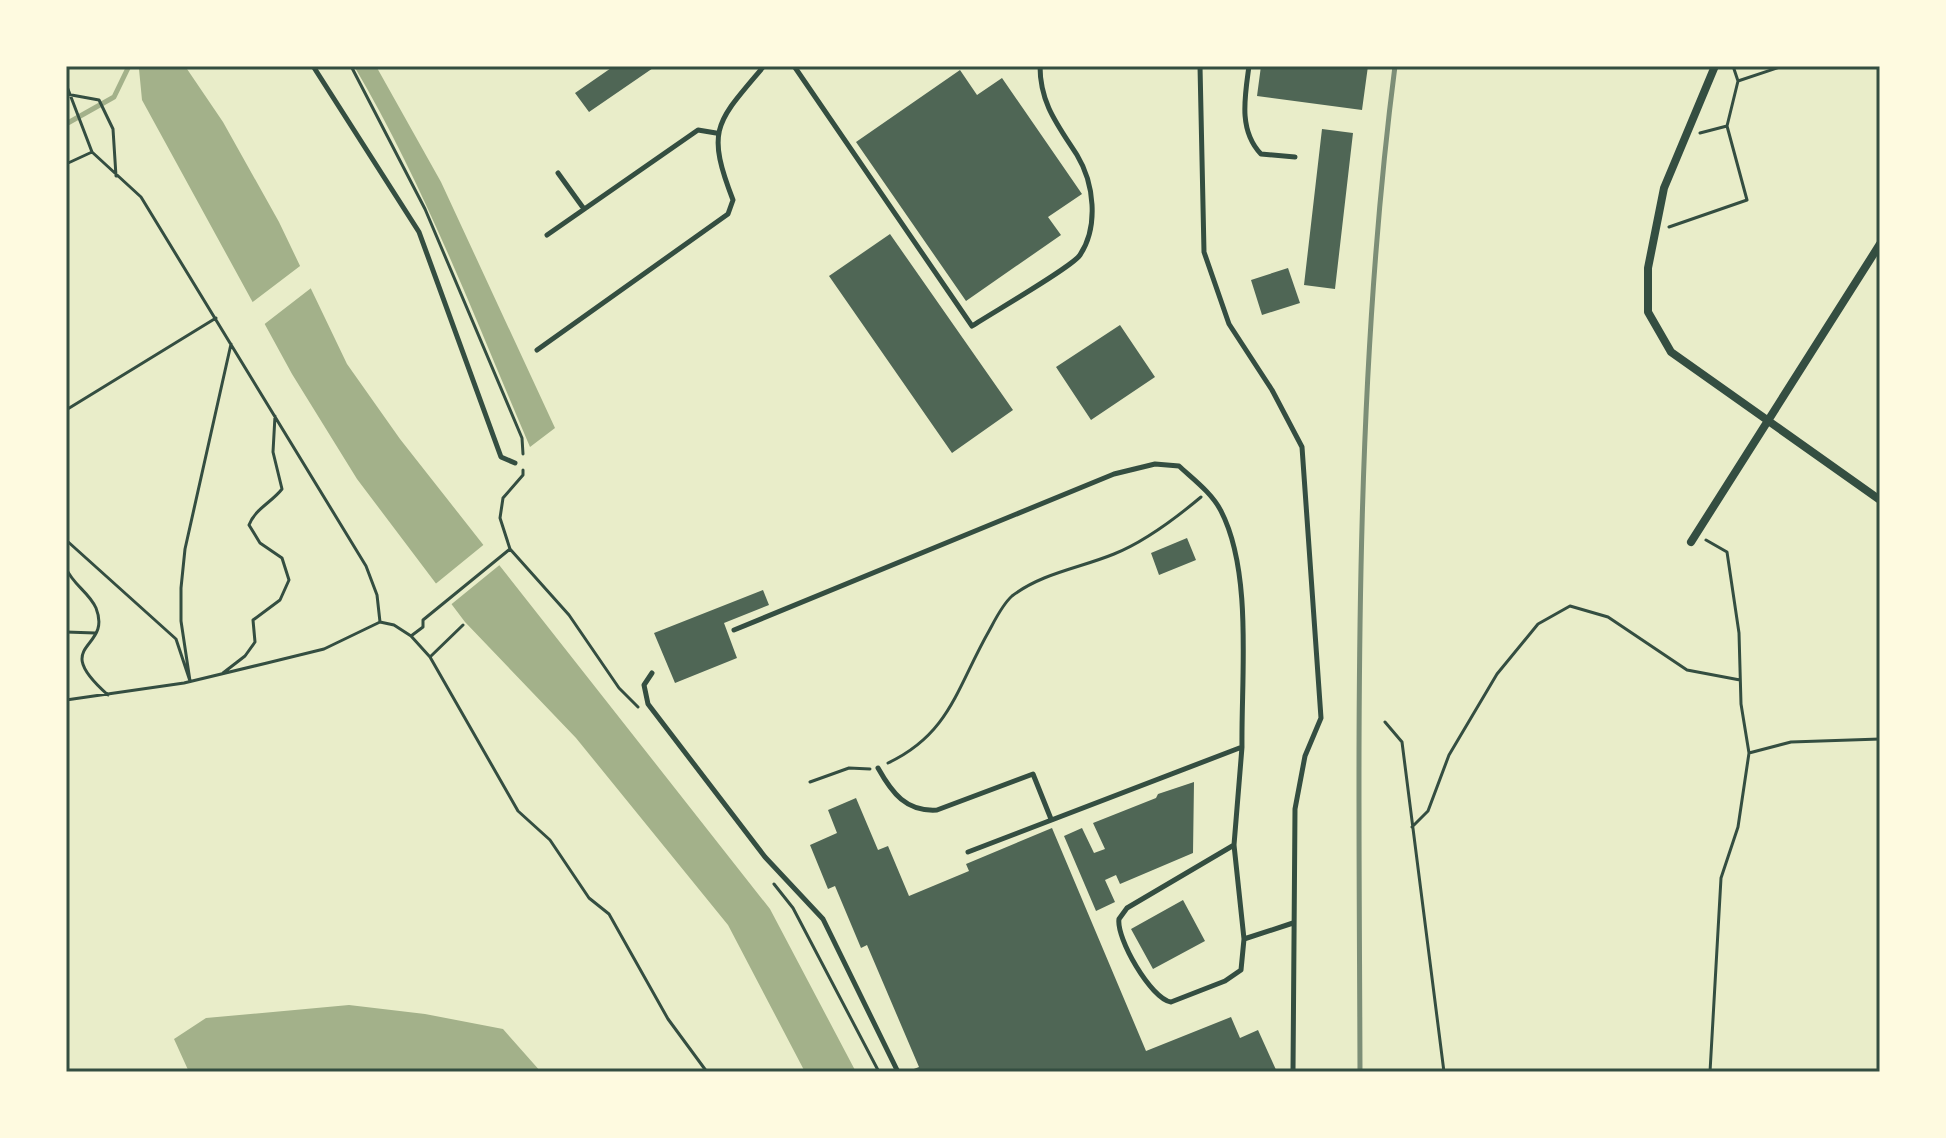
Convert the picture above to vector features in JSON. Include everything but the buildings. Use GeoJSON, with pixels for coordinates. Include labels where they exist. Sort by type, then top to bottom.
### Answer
{"type":"FeatureCollection","features":[{"type":"Feature","properties":{"kind":"street"},"geometry":{"type":"LineString","coordinates":[[1715,66],[1664,188],[1648,268],[1648,312],[1657,334],[1671,352],[1880,500]]}},
{"type":"Feature","properties":{"kind":"street"},"geometry":{"type":"LineString","coordinates":[[1693,538],[1880,244]]}},
{"type":"Feature","properties":{"kind":"lane"},"geometry":{"type":"LineString","coordinates":[[313,66],[419,232],[501,457],[515,463]]}},
{"type":"Feature","properties":{"kind":"lane"},"geometry":{"type":"LineString","coordinates":[[537,350],[728,214],[733,200],[717,160],[716,133],[727,110],[764,66]]}},
{"type":"Feature","properties":{"kind":"lane"},"geometry":{"type":"LineString","coordinates":[[794,66],[972,326],[1079,257],[1093,222],[1090,189],[1081,162],[1040,90],[1040,66]]}},
{"type":"Feature","properties":{"kind":"lane"},"geometry":{"type":"LineString","coordinates":[[1200,66],[1204,252],[1214,290],[1229,324],[1272,390],[1302,447],[1321,718],[1305,756],[1295,809],[1293,1072]]}},
{"type":"Feature","properties":{"kind":"lane"},"geometry":{"type":"LineString","coordinates":[[1249,66],[1244,116],[1252,145],[1261,154],[1295,157]]}},
{"type":"Feature","properties":{"kind":"lane"},"geometry":{"type":"LineString","coordinates":[[547,235],[698,130],[716,133]]}},
{"type":"Feature","properties":{"kind":"lane"},"geometry":{"type":"LineString","coordinates":[[558,173],[584,209]]}},
{"type":"Feature","properties":{"kind":"lane"},"geometry":{"type":"LineString","coordinates":[[734,630],[1114,474],[1155,464],[1179,466],[1220,508],[1228,529],[1237,574],[1242,747],[1234,845],[1244,939],[1241,970],[1237,974],[1171,1002],[1163,1001],[1152,991],[1118,925],[1127,908],[1234,845]]}},
{"type":"Feature","properties":{"kind":"lane"},"geometry":{"type":"LineString","coordinates":[[652,673],[644,685],[648,704],[765,857],[823,919],[898,1072]]}},
{"type":"Feature","properties":{"kind":"lane"},"geometry":{"type":"LineString","coordinates":[[968,852],[1242,747]]}},
{"type":"Feature","properties":{"kind":"lane"},"geometry":{"type":"LineString","coordinates":[[878,768],[899,799],[922,811],[937,810],[1033,774],[1051,819]]}},
{"type":"Feature","properties":{"kind":"lane"},"geometry":{"type":"LineString","coordinates":[[1244,939],[1293,923]]}},
{"type":"Feature","properties":{"kind":"path"},"geometry":{"type":"LineString","coordinates":[[1654,232],[1747,200],[1727,126],[1738,81],[1733,66]]}},
{"type":"Feature","properties":{"kind":"path"},"geometry":{"type":"LineString","coordinates":[[1738,81],[1783,66]]}},
{"type":"Feature","properties":{"kind":"path"},"geometry":{"type":"LineString","coordinates":[[66,84],[92,152],[141,197],[366,566],[377,595],[380,622]]}},
{"type":"Feature","properties":{"kind":"path"},"geometry":{"type":"LineString","coordinates":[[68,94],[99,100],[113,129],[116,176]]}},
{"type":"Feature","properties":{"kind":"path"},"geometry":{"type":"LineString","coordinates":[[1684,138],[1727,126]]}},
{"type":"Feature","properties":{"kind":"path"},"geometry":{"type":"LineString","coordinates":[[66,164],[92,152]]}},
{"type":"Feature","properties":{"kind":"path"},"geometry":{"type":"LineString","coordinates":[[66,410],[216,317]]}},
{"type":"Feature","properties":{"kind":"path"},"geometry":{"type":"LineString","coordinates":[[190,681],[181,621],[185,549],[232,343]]}},
{"type":"Feature","properties":{"kind":"path"},"geometry":{"type":"LineString","coordinates":[[221,674],[245,656],[255,642],[253,620],[280,600],[289,580],[282,558],[260,543],[249,525],[258,510],[272,502],[282,489],[273,452],[275,416]]}},
{"type":"Feature","properties":{"kind":"path"},"geometry":{"type":"LineString","coordinates":[[810,782],[849,768],[878,768],[914,751],[934,733],[986,636],[1012,597],[1049,576],[1116,554],[1207,492]]}},
{"type":"Feature","properties":{"kind":"path"},"geometry":{"type":"LineString","coordinates":[[1693,538],[1727,552],[1739,633],[1740,680],[1749,753],[1738,827],[1721,878],[1710,1072]]}},
{"type":"Feature","properties":{"kind":"path"},"geometry":{"type":"LineString","coordinates":[[66,540],[176,639],[190,681]]}},
{"type":"Feature","properties":{"kind":"path"},"geometry":{"type":"LineString","coordinates":[[411,636],[423,627],[423,620],[510,549],[569,615],[619,688],[645,714]]}},
{"type":"Feature","properties":{"kind":"path"},"geometry":{"type":"LineString","coordinates":[[66,568],[75,586],[95,608],[95,633],[80,661],[81,668],[108,695]]}},
{"type":"Feature","properties":{"kind":"path"},"geometry":{"type":"LineString","coordinates":[[1412,827],[1428,811],[1449,755],[1497,674],[1538,624],[1570,606],[1608,617],[1687,670],[1740,680]]}},
{"type":"Feature","properties":{"kind":"path"},"geometry":{"type":"LineString","coordinates":[[66,700],[221,674],[324,649],[380,622],[394,625],[411,636],[430,657],[518,811],[550,840],[589,898],[609,914],[668,1019],[707,1072]]}},
{"type":"Feature","properties":{"kind":"path"},"geometry":{"type":"LineString","coordinates":[[430,657],[463,625]]}},
{"type":"Feature","properties":{"kind":"path"},"geometry":{"type":"LineString","coordinates":[[66,632],[95,633]]}},
{"type":"Feature","properties":{"kind":"path"},"geometry":{"type":"LineString","coordinates":[[1385,722],[1402,742],[1444,1072]]}},
{"type":"Feature","properties":{"kind":"path"},"geometry":{"type":"LineString","coordinates":[[1749,753],[1791,742],[1880,739]]}},
{"type":"Feature","properties":{"kind":"path"},"geometry":{"type":"LineString","coordinates":[[773,882],[793,908],[879,1072]]}},
{"type":"Feature","properties":{"kind":"shaded area"},"geometry":{"type":"Polygon","coordinates":[[[122,66],[185,66],[223,122],[279,222],[347,364],[400,439],[770,909],[856,1072],[805,1072],[728,925],[576,738],[465,622],[357,479],[292,374],[142,100],[139,69],[122,66]]]}},
{"type":"Feature","properties":{"kind":"shaded area"},"geometry":{"type":"Polygon","coordinates":[[[354,66],[376,66],[441,182],[555,428],[530,447],[404,158],[354,66]]]}},
{"type":"Feature","properties":{"kind":"shaded area"},"geometry":{"type":"Polygon","coordinates":[[[349,1005],[425,1014],[503,1029],[541,1072],[189,1072],[174,1039],[206,1018],[349,1005]]]}},
{"type":"Feature","properties":{"kind":"pier"},"geometry":{"type":"Polygon","coordinates":[[[304,263],[315,285],[262,326],[250,304],[304,263]]]}},
{"type":"Feature","properties":{"kind":"pier"},"geometry":{"type":"Polygon","coordinates":[[[487,542],[502,563],[448,607],[433,586],[487,542]]]}},
{"type":"Feature","properties":{"kind":"waterway"},"geometry":{"type":"LineString","coordinates":[[66,124],[114,97],[129,66]]}},
{"type":"Feature","properties":{"kind":"railway"},"geometry":{"type":"LineString","coordinates":[[1360,1072],[1359,694],[1365,442],[1381,191],[1395,66]]}}]}
